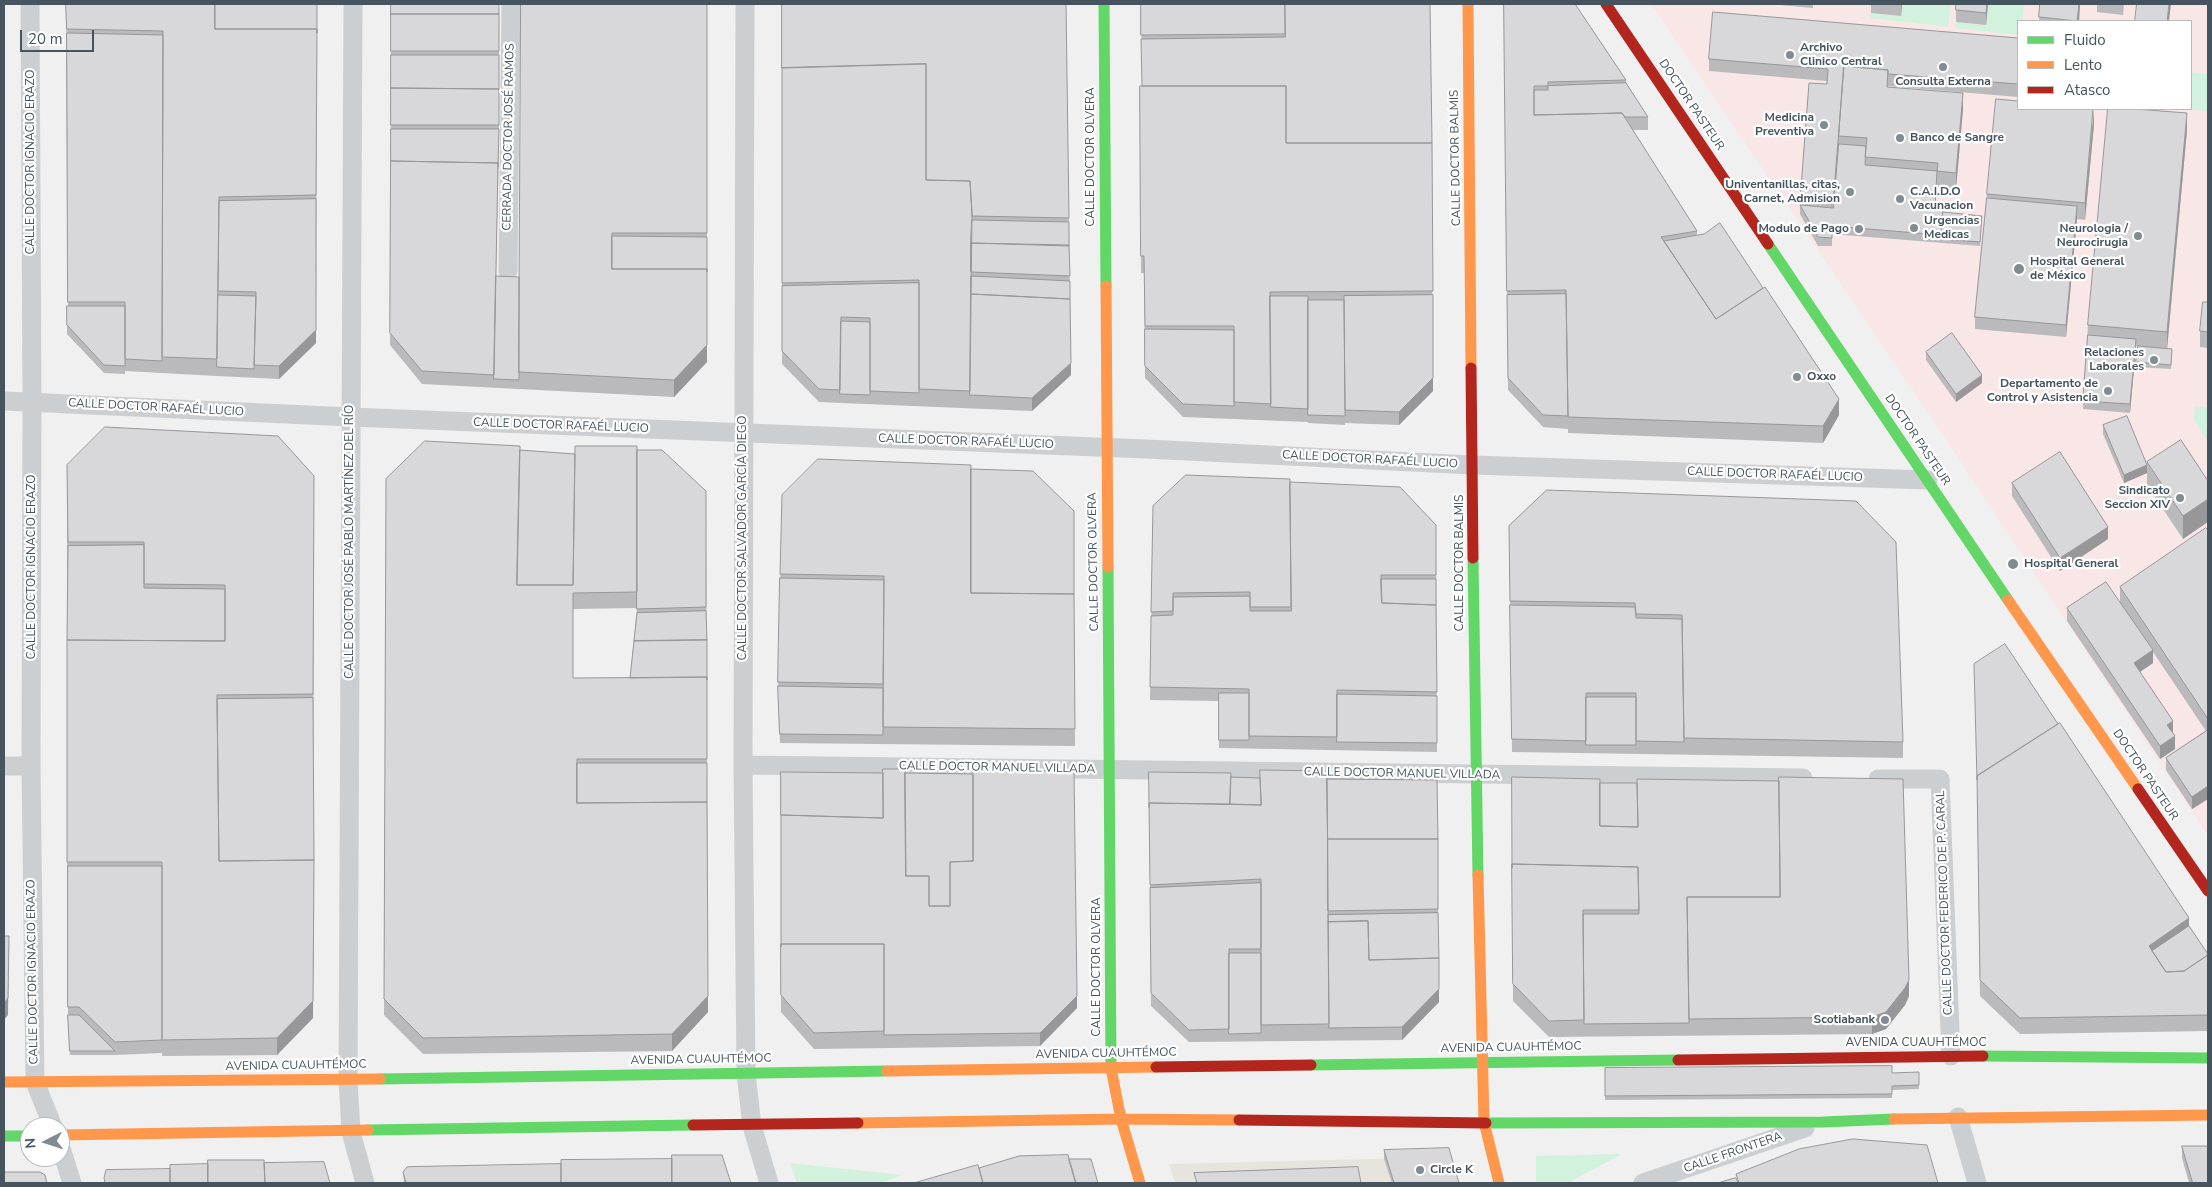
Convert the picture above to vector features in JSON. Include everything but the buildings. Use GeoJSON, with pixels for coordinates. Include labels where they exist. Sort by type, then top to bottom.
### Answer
{"type":"FeatureCollection","features":[{"type":"Feature","properties":{"kind":"main road","name":"CALLE DOCTOR OLVERA"},"geometry":{"type":"LineString","coordinates":[[1104,4],[1111,1068],[1121,1119],[1140,1183]]}},
{"type":"Feature","properties":{"kind":"main road","name":"CALLE DOCTOR BALMIS"},"geometry":{"type":"LineString","coordinates":[[1468,4],[1474,465],[1475,775],[1484,1062],[1484,1122],[1499,1183]]}},
{"type":"Feature","properties":{"kind":"main road","name":"DOCTOR PASTEUR"},"geometry":{"type":"LineString","coordinates":[[1606,4],[2208,891]]}},
{"type":"Feature","properties":{"kind":"main road","name":"AVENIDA CUAUHTÉMOC"},"geometry":{"type":"LineString","coordinates":[[4,1082],[348,1079],[1951,1056],[2208,1058]]}},
{"type":"Feature","properties":{"kind":"main road"},"geometry":{"type":"LineString","coordinates":[[70,1136],[1121,1119],[1823,1122],[1958,1117],[2208,1115]]}},
{"type":"Feature","properties":{"kind":"main road"},"geometry":{"type":"LineString","coordinates":[[4,1136],[20,1136]]}},
{"type":"Feature","properties":{"kind":"street","name":"CALLE DOCTOR IGNACIO ERAZO"},"geometry":{"type":"LineString","coordinates":[[30,4],[31,766],[35,1082],[50,1117]]}},
{"type":"Feature","properties":{"kind":"street","name":"CALLE DOCTOR JOSÉ PABLO MARTÍNEZ DEL RÍO"},"geometry":{"type":"LineString","coordinates":[[353,4],[348,1079],[351,1132],[365,1183]]}},
{"type":"Feature","properties":{"kind":"street","name":"CERRADA DOCTOR JOSÉ RAMOS"},"geometry":{"type":"LineString","coordinates":[[508,271],[511,4]]}},
{"type":"Feature","properties":{"kind":"street","name":"CALLE DOCTOR SALVADOR GARCÍA DIEGO"},"geometry":{"type":"LineString","coordinates":[[745,4],[743,765],[746,1073],[752,1126],[769,1183]]}},
{"type":"Feature","properties":{"kind":"street","name":"CALLE DOCTOR RAFAÉL LUCIO"},"geometry":{"type":"LineString","coordinates":[[4,401],[1474,465],[1928,480]]}},
{"type":"Feature","properties":{"kind":"street","name":"CALLE DOCTOR MANUEL VILLADA"},"geometry":{"type":"LineString","coordinates":[[743,765],[1821,778]]}},
{"type":"Feature","properties":{"kind":"street"},"geometry":{"type":"LineString","coordinates":[[4,766],[31,766]]}},
{"type":"Feature","properties":{"kind":"street","name":"CALLE DOCTOR FEDERICO DE P. CARAL"},"geometry":{"type":"LineString","coordinates":[[1861,779],[1940,779],[1951,1056]]}},
{"type":"Feature","properties":{"kind":"street"},"geometry":{"type":"LineString","coordinates":[[1958,1117],[1977,1183]]}},
{"type":"Feature","properties":{"kind":"street","name":"CALLE FRONTERA"},"geometry":{"type":"LineString","coordinates":[[1643,1183],[1823,1122]]}},
{"type":"Feature","properties":{"kind":"street"},"geometry":{"type":"LineString","coordinates":[[67,1167],[72,1183]]}},
{"type":"Feature","properties":{"kind":"shaded area","name":"Hospital General de México"},"geometry":{"type":"Polygon","coordinates":[[[1651,4],[2208,4],[2208,836],[1939,429],[1651,4]]]}},
{"type":"Feature","properties":{"kind":"shaded area"},"geometry":{"type":"Polygon","coordinates":[[[1449,1157],[1456,1183],[1175,1183],[1169,1164],[1449,1157]]]}},
{"type":"Feature","properties":{"kind":"green space"},"geometry":{"type":"Polygon","coordinates":[[[1902,4],[1951,4],[1948,27],[1870,18],[1871,13],[1901,16],[1902,4]]]}},
{"type":"Feature","properties":{"kind":"green space"},"geometry":{"type":"Polygon","coordinates":[[[1988,4],[2024,4],[2022,20],[2017,20],[2017,35],[1955,28],[1956,22],[1986,25],[1988,4]]]}},
{"type":"Feature","properties":{"kind":"green space"},"geometry":{"type":"Polygon","coordinates":[[[2192,72],[2208,74],[2208,111],[2192,110],[2192,72]]]}},
{"type":"Feature","properties":{"kind":"green space"},"geometry":{"type":"Polygon","coordinates":[[[2195,406],[2208,408],[2208,442],[2194,420],[2195,406]]]}},
{"type":"Feature","properties":{"kind":"green space"},"geometry":{"type":"Polygon","coordinates":[[[1622,1154],[1568,1183],[1536,1183],[1536,1156],[1622,1154]]]}},
{"type":"Feature","properties":{"kind":"green space"},"geometry":{"type":"Polygon","coordinates":[[[790,1163],[903,1175],[881,1183],[797,1183],[790,1163]]]}},
{"type":"Feature","properties":{"kind":"traffic: fast"},"geometry":{"type":"LineString","coordinates":[[1104,4],[1106,286]]}},
{"type":"Feature","properties":{"kind":"traffic: fast"},"geometry":{"type":"LineString","coordinates":[[1768,244],[2008,600]]}},
{"type":"Feature","properties":{"kind":"traffic: fast"},"geometry":{"type":"LineString","coordinates":[[1473,558],[1478,875]]}},
{"type":"Feature","properties":{"kind":"traffic: fast"},"geometry":{"type":"LineString","coordinates":[[1108,567],[1111,1068]]}},
{"type":"Feature","properties":{"kind":"traffic: fast"},"geometry":{"type":"LineString","coordinates":[[1983,1056],[2208,1058]]}},
{"type":"Feature","properties":{"kind":"traffic: fast"},"geometry":{"type":"LineString","coordinates":[[1311,1065],[1678,1060]]}},
{"type":"Feature","properties":{"kind":"traffic: fast"},"geometry":{"type":"LineString","coordinates":[[380,1079],[887,1071]]}},
{"type":"Feature","properties":{"kind":"traffic: fast"},"geometry":{"type":"LineString","coordinates":[[1486,1123],[1823,1122],[1894,1119]]}},
{"type":"Feature","properties":{"kind":"traffic: fast"},"geometry":{"type":"LineString","coordinates":[[368,1130],[693,1125]]}},
{"type":"Feature","properties":{"kind":"traffic: fast"},"geometry":{"type":"LineString","coordinates":[[4,1136],[20,1136]]}},
{"type":"Feature","properties":{"kind":"traffic: slow"},"geometry":{"type":"LineString","coordinates":[[1468,4],[1471,368]]}},
{"type":"Feature","properties":{"kind":"traffic: slow"},"geometry":{"type":"LineString","coordinates":[[1106,286],[1108,567]]}},
{"type":"Feature","properties":{"kind":"traffic: slow"},"geometry":{"type":"LineString","coordinates":[[2008,600],[2138,789]]}},
{"type":"Feature","properties":{"kind":"traffic: slow"},"geometry":{"type":"LineString","coordinates":[[1478,875],[1484,1122],[1499,1183]]}},
{"type":"Feature","properties":{"kind":"traffic: slow"},"geometry":{"type":"LineString","coordinates":[[887,1071],[1156,1067]]}},
{"type":"Feature","properties":{"kind":"traffic: slow"},"geometry":{"type":"LineString","coordinates":[[1111,1068],[1121,1119],[1140,1183]]}},
{"type":"Feature","properties":{"kind":"traffic: slow"},"geometry":{"type":"LineString","coordinates":[[4,1082],[380,1079]]}},
{"type":"Feature","properties":{"kind":"traffic: slow"},"geometry":{"type":"LineString","coordinates":[[1894,1119],[2208,1115]]}},
{"type":"Feature","properties":{"kind":"traffic: slow"},"geometry":{"type":"LineString","coordinates":[[858,1123],[1121,1119],[1239,1120]]}},
{"type":"Feature","properties":{"kind":"traffic: slow"},"geometry":{"type":"LineString","coordinates":[[70,1135],[368,1130]]}},
{"type":"Feature","properties":{"kind":"traffic: jam"},"geometry":{"type":"LineString","coordinates":[[1606,4],[1768,244]]}},
{"type":"Feature","properties":{"kind":"traffic: jam"},"geometry":{"type":"LineString","coordinates":[[1471,368],[1473,558]]}},
{"type":"Feature","properties":{"kind":"traffic: jam"},"geometry":{"type":"LineString","coordinates":[[2138,789],[2208,891]]}},
{"type":"Feature","properties":{"kind":"traffic: jam"},"geometry":{"type":"LineString","coordinates":[[1678,1060],[1983,1056]]}},
{"type":"Feature","properties":{"kind":"traffic: jam"},"geometry":{"type":"LineString","coordinates":[[1156,1067],[1311,1065]]}},
{"type":"Feature","properties":{"kind":"traffic: jam"},"geometry":{"type":"LineString","coordinates":[[1239,1120],[1486,1123]]}},
{"type":"Feature","properties":{"kind":"traffic: jam"},"geometry":{"type":"LineString","coordinates":[[693,1125],[858,1123]]}},
{"type":"Feature","properties":{"kind":"place","name":"Archivo Clinico Central"},"geometry":{"type":"Point","coordinates":[1790,55]}},
{"type":"Feature","properties":{"kind":"place","name":"Consulta Externa"},"geometry":{"type":"Point","coordinates":[1943,67]}},
{"type":"Feature","properties":{"kind":"place","name":"Medicina Preventiva"},"geometry":{"type":"Point","coordinates":[1824,125]}},
{"type":"Feature","properties":{"kind":"place","name":"Banco de Sangre"},"geometry":{"type":"Point","coordinates":[1900,138]}},
{"type":"Feature","properties":{"kind":"place","name":"Univentanillas, citas, Carnet, Admision"},"geometry":{"type":"Point","coordinates":[1850,192]}},
{"type":"Feature","properties":{"kind":"place","name":"C.A.I.D.O Vacunacion"},"geometry":{"type":"Point","coordinates":[1900,199]}},
{"type":"Feature","properties":{"kind":"place","name":"Urgencias Medicas"},"geometry":{"type":"Point","coordinates":[1914,228]}},
{"type":"Feature","properties":{"kind":"place","name":"Modulo de Pago"},"geometry":{"type":"Point","coordinates":[1859,229]}},
{"type":"Feature","properties":{"kind":"place","name":"Neurologia / Neurocirugia"},"geometry":{"type":"Point","coordinates":[2138,236]}},
{"type":"Feature","properties":{"kind":"place","name":"Hospital General de México"},"geometry":{"type":"Point","coordinates":[2019,269]}},
{"type":"Feature","properties":{"kind":"place","name":"Relaciones Laborales"},"geometry":{"type":"Point","coordinates":[2154,360]}},
{"type":"Feature","properties":{"kind":"place","name":"Oxxo"},"geometry":{"type":"Point","coordinates":[1797,377]}},
{"type":"Feature","properties":{"kind":"place","name":"Departamento de Control y Asistencia"},"geometry":{"type":"Point","coordinates":[2108,391]}},
{"type":"Feature","properties":{"kind":"place","name":"Sindicato Seccion XIV"},"geometry":{"type":"Point","coordinates":[2180,498]}},
{"type":"Feature","properties":{"kind":"place","name":"Hospital General"},"geometry":{"type":"Point","coordinates":[2013,564]}},
{"type":"Feature","properties":{"kind":"place","name":"Scotiabank"},"geometry":{"type":"Point","coordinates":[1885,1020]}},
{"type":"Feature","properties":{"kind":"place","name":"Circle K"},"geometry":{"type":"Point","coordinates":[1420,1170]}}]}
